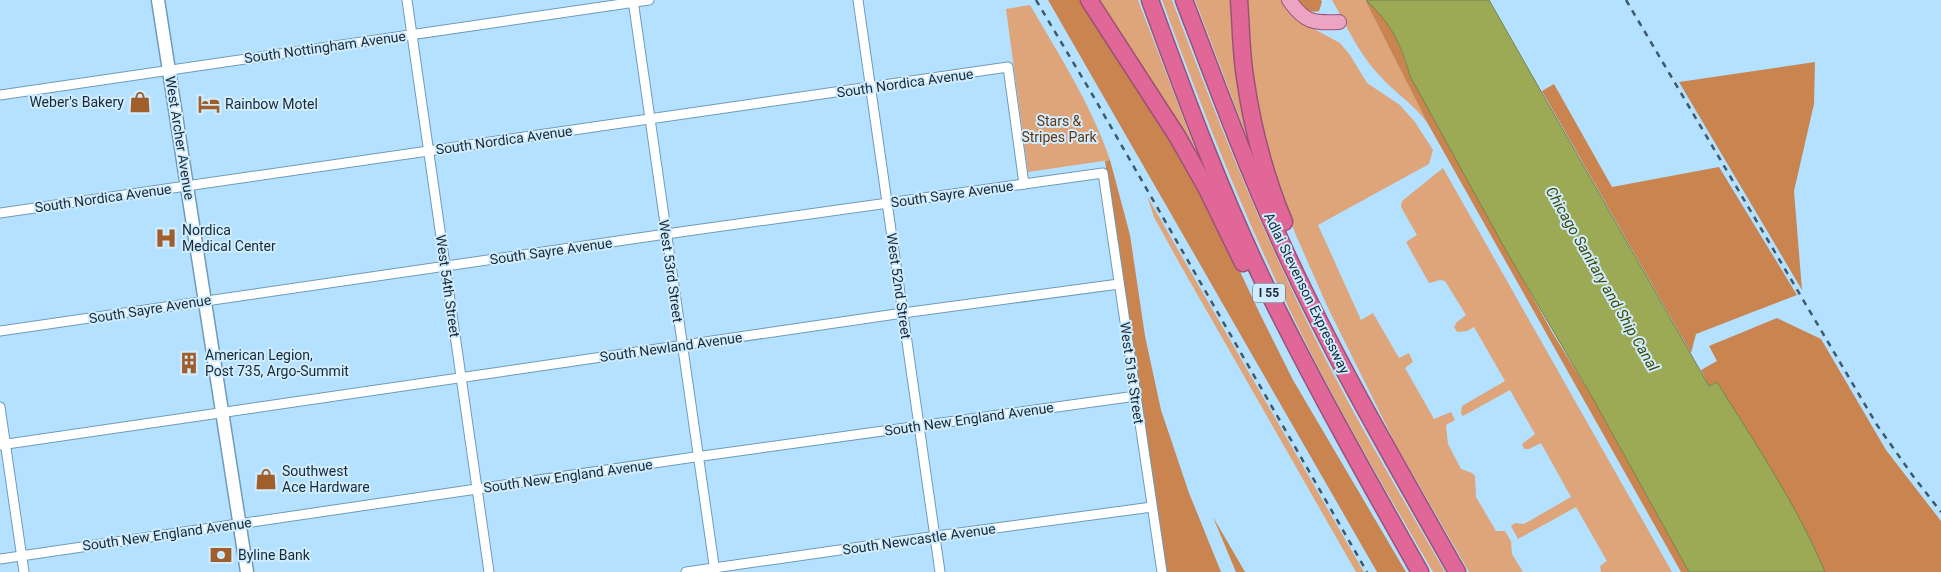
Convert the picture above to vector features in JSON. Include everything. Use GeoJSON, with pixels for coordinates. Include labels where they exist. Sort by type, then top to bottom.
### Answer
{"type":"FeatureCollection","features":[{"type":"Feature","properties":{"kind":"highway"},"geometry":{"type":"LineString","coordinates":[[1089,0],[1177,136],[1206,187],[1290,358],[1338,426]]}},
{"type":"Feature","properties":{"kind":"highway","name":"I 55"},"geometry":{"type":"LineString","coordinates":[[1150,0],[1205,146],[1269,292],[1338,426],[1420,572]]}},
{"type":"Feature","properties":{"kind":"highway","name":"Adlai Stevenson Expressway"},"geometry":{"type":"LineString","coordinates":[[1184,0],[1245,159],[1284,249],[1340,364],[1457,572]]}},
{"type":"Feature","properties":{"kind":"highway"},"geometry":{"type":"LineString","coordinates":[[1239,0],[1244,75],[1257,142],[1277,206],[1340,364]]}},
{"type":"Feature","properties":{"kind":"main road","name":"West Archer Avenue"},"geometry":{"type":"LineString","coordinates":[[158,0],[206,300],[246,572]]}},
{"type":"Feature","properties":{"kind":"main road"},"geometry":{"type":"LineString","coordinates":[[1289,0],[1296,10],[1306,18],[1318,23],[1339,22]]}},
{"type":"Feature","properties":{"kind":"street","name":"West 54th Street"},"geometry":{"type":"LineString","coordinates":[[407,0],[489,572]]}},
{"type":"Feature","properties":{"kind":"street","name":"South Nottingham Avenue"},"geometry":{"type":"LineString","coordinates":[[0,95],[649,0]]}},
{"type":"Feature","properties":{"kind":"street","name":"West 52nd Street"},"geometry":{"type":"LineString","coordinates":[[858,0],[940,572]]}},
{"type":"Feature","properties":{"kind":"street","name":"West 53rd Street"},"geometry":{"type":"LineString","coordinates":[[633,1],[714,570]]}},
{"type":"Feature","properties":{"kind":"street","name":"South Nordica Avenue"},"geometry":{"type":"LineString","coordinates":[[0,213],[1008,67],[1024,184]]}},
{"type":"Feature","properties":{"kind":"street","name":"South Sayre Avenue"},"geometry":{"type":"LineString","coordinates":[[0,331],[666,234],[1103,173]]}},
{"type":"Feature","properties":{"kind":"street","name":"West 51st Street"},"geometry":{"type":"LineString","coordinates":[[1103,173],[1162,572]]}},
{"type":"Feature","properties":{"kind":"street","name":"South Newland Avenue"},"geometry":{"type":"LineString","coordinates":[[3,444],[903,313],[1119,284]]}},
{"type":"Feature","properties":{"kind":"street","name":"South New England Avenue"},"geometry":{"type":"LineString","coordinates":[[0,558],[1136,396]]}},
{"type":"Feature","properties":{"kind":"street"},"geometry":{"type":"LineString","coordinates":[[0,407],[3,444],[24,572]]}},
{"type":"Feature","properties":{"kind":"street","name":"South Newcastle Avenue"},"geometry":{"type":"LineString","coordinates":[[686,572],[714,570],[935,536],[1152,507]]}},
{"type":"Feature","properties":{"kind":"green space"},"geometry":{"type":"Polygon","coordinates":[[[1097,0],[1138,0],[1201,164],[1097,0]]]}},
{"type":"Feature","properties":{"kind":"green space"},"geometry":{"type":"Polygon","coordinates":[[[1162,0],[1172,0],[1240,174],[1297,302],[1364,431],[1445,572],[1433,572],[1313,357],[1261,248],[1231,178],[1162,0]]]}},
{"type":"Feature","properties":{"kind":"green space"},"geometry":{"type":"Polygon","coordinates":[[[1195,0],[1235,0],[1252,150],[1195,0]]]}},
{"type":"Feature","properties":{"kind":"green space"},"geometry":{"type":"Polygon","coordinates":[[[1246,0],[1286,0],[1303,23],[1340,43],[1350,55],[1367,83],[1400,105],[1415,122],[1433,150],[1429,164],[1318,225],[1361,320],[1373,313],[1399,358],[1409,353],[1413,362],[1405,368],[1434,419],[1451,412],[1455,420],[1446,425],[1448,444],[1461,469],[1475,476],[1476,497],[1496,531],[1505,531],[1511,541],[1512,554],[1523,572],[1469,572],[1396,445],[1328,308],[1295,233],[1280,192],[1259,118],[1250,54],[1246,0]]]}},
{"type":"Feature","properties":{"kind":"green space"},"geometry":{"type":"Polygon","coordinates":[[[1332,0],[1365,0],[1428,124],[1417,110],[1385,81],[1365,58],[1332,0]]]}},
{"type":"Feature","properties":{"kind":"green space","name":"Stars & Stripes Park"},"geometry":{"type":"Polygon","coordinates":[[[1030,5],[1094,119],[1110,160],[1028,172],[1006,9],[1030,5]]]}},
{"type":"Feature","properties":{"kind":"green space"},"geometry":{"type":"Polygon","coordinates":[[[1443,168],[1672,572],[1601,572],[1600,566],[1607,561],[1576,507],[1518,539],[1511,526],[1515,523],[1524,524],[1571,497],[1541,443],[1529,449],[1524,449],[1522,444],[1535,434],[1510,390],[1463,416],[1461,414],[1462,406],[1505,381],[1474,327],[1467,331],[1457,332],[1454,327],[1466,315],[1445,281],[1440,280],[1429,283],[1406,242],[1417,235],[1401,207],[1402,201],[1443,168]]]}},
{"type":"Feature","properties":{"kind":"green space"},"geometry":{"type":"Polygon","coordinates":[[[1147,196],[1364,572],[1356,572],[1177,259],[1154,217],[1147,196]]]}},
{"type":"Feature","properties":{"kind":"shaded area"},"geometry":{"type":"Polygon","coordinates":[[[1048,0],[1080,0],[1173,142],[1228,246],[1293,380],[1406,572],[1377,572],[1048,0]]]}},
{"type":"Feature","properties":{"kind":"shaded area"},"geometry":{"type":"Polygon","coordinates":[[[1296,0],[1321,0],[1322,2],[1319,11],[1312,12],[1296,0]]]}},
{"type":"Feature","properties":{"kind":"shaded area"},"geometry":{"type":"Polygon","coordinates":[[[1365,0],[1382,15],[1394,34],[1410,76],[1552,332],[1592,397],[1689,572],[1681,572],[1428,124],[1365,0]]]}},
{"type":"Feature","properties":{"kind":"shaded area"},"geometry":{"type":"Polygon","coordinates":[[[1815,62],[1814,104],[1794,191],[1802,290],[1679,82],[1815,62]]]}},
{"type":"Feature","properties":{"kind":"shaded area"},"geometry":{"type":"Polygon","coordinates":[[[1554,84],[1612,187],[1719,167],[1797,295],[1696,334],[1691,353],[1542,91],[1554,84]]]}},
{"type":"Feature","properties":{"kind":"shaded area"},"geometry":{"type":"Polygon","coordinates":[[[1110,160],[1130,235],[1145,336],[1161,410],[1189,493],[1221,572],[1164,572],[1105,161],[1110,160]]]}},
{"type":"Feature","properties":{"kind":"shaded area"},"geometry":{"type":"Polygon","coordinates":[[[1777,318],[1821,339],[1886,450],[1941,521],[1941,572],[1825,572],[1789,499],[1717,382],[1709,386],[1701,370],[1717,361],[1709,346],[1777,318]]]}},
{"type":"Feature","properties":{"kind":"shaded area"},"geometry":{"type":"Polygon","coordinates":[[[1213,517],[1245,572],[1236,572],[1213,517]]]}},
{"type":"Feature","properties":{"kind":"water","name":"Chicago Sanitary and Ship Canal"},"geometry":{"type":"Polygon","coordinates":[[[1366,0],[1489,0],[1709,386],[1717,382],[1775,475],[1802,523],[1825,572],[1689,572],[1592,397],[1504,247],[1410,76],[1403,53],[1389,26],[1366,0]]]}},
{"type":"Feature","properties":{"kind":"railway"},"geometry":{"type":"LineString","coordinates":[[1036,0],[1367,572]]}},
{"type":"Feature","properties":{"kind":"railway"},"geometry":{"type":"LineString","coordinates":[[1626,0],[1877,425],[1941,512]]}},
{"type":"Feature","properties":{"kind":"place","name":"Weber's Bakery"},"geometry":{"type":"Point","coordinates":[140,102]}},
{"type":"Feature","properties":{"kind":"place","name":"Rainbow Motel"},"geometry":{"type":"Point","coordinates":[209,104]}},
{"type":"Feature","properties":{"kind":"place","name":"Nordica Medical Center"},"geometry":{"type":"Point","coordinates":[166,238]}},
{"type":"Feature","properties":{"kind":"place","name":"American Legion, Post 735, Argo-Summit"},"geometry":{"type":"Point","coordinates":[189,363]}},
{"type":"Feature","properties":{"kind":"place","name":"Southwest Ace Hardware"},"geometry":{"type":"Point","coordinates":[266,479]}},
{"type":"Feature","properties":{"kind":"place","name":"Byline Bank"},"geometry":{"type":"Point","coordinates":[221,555]}}]}
